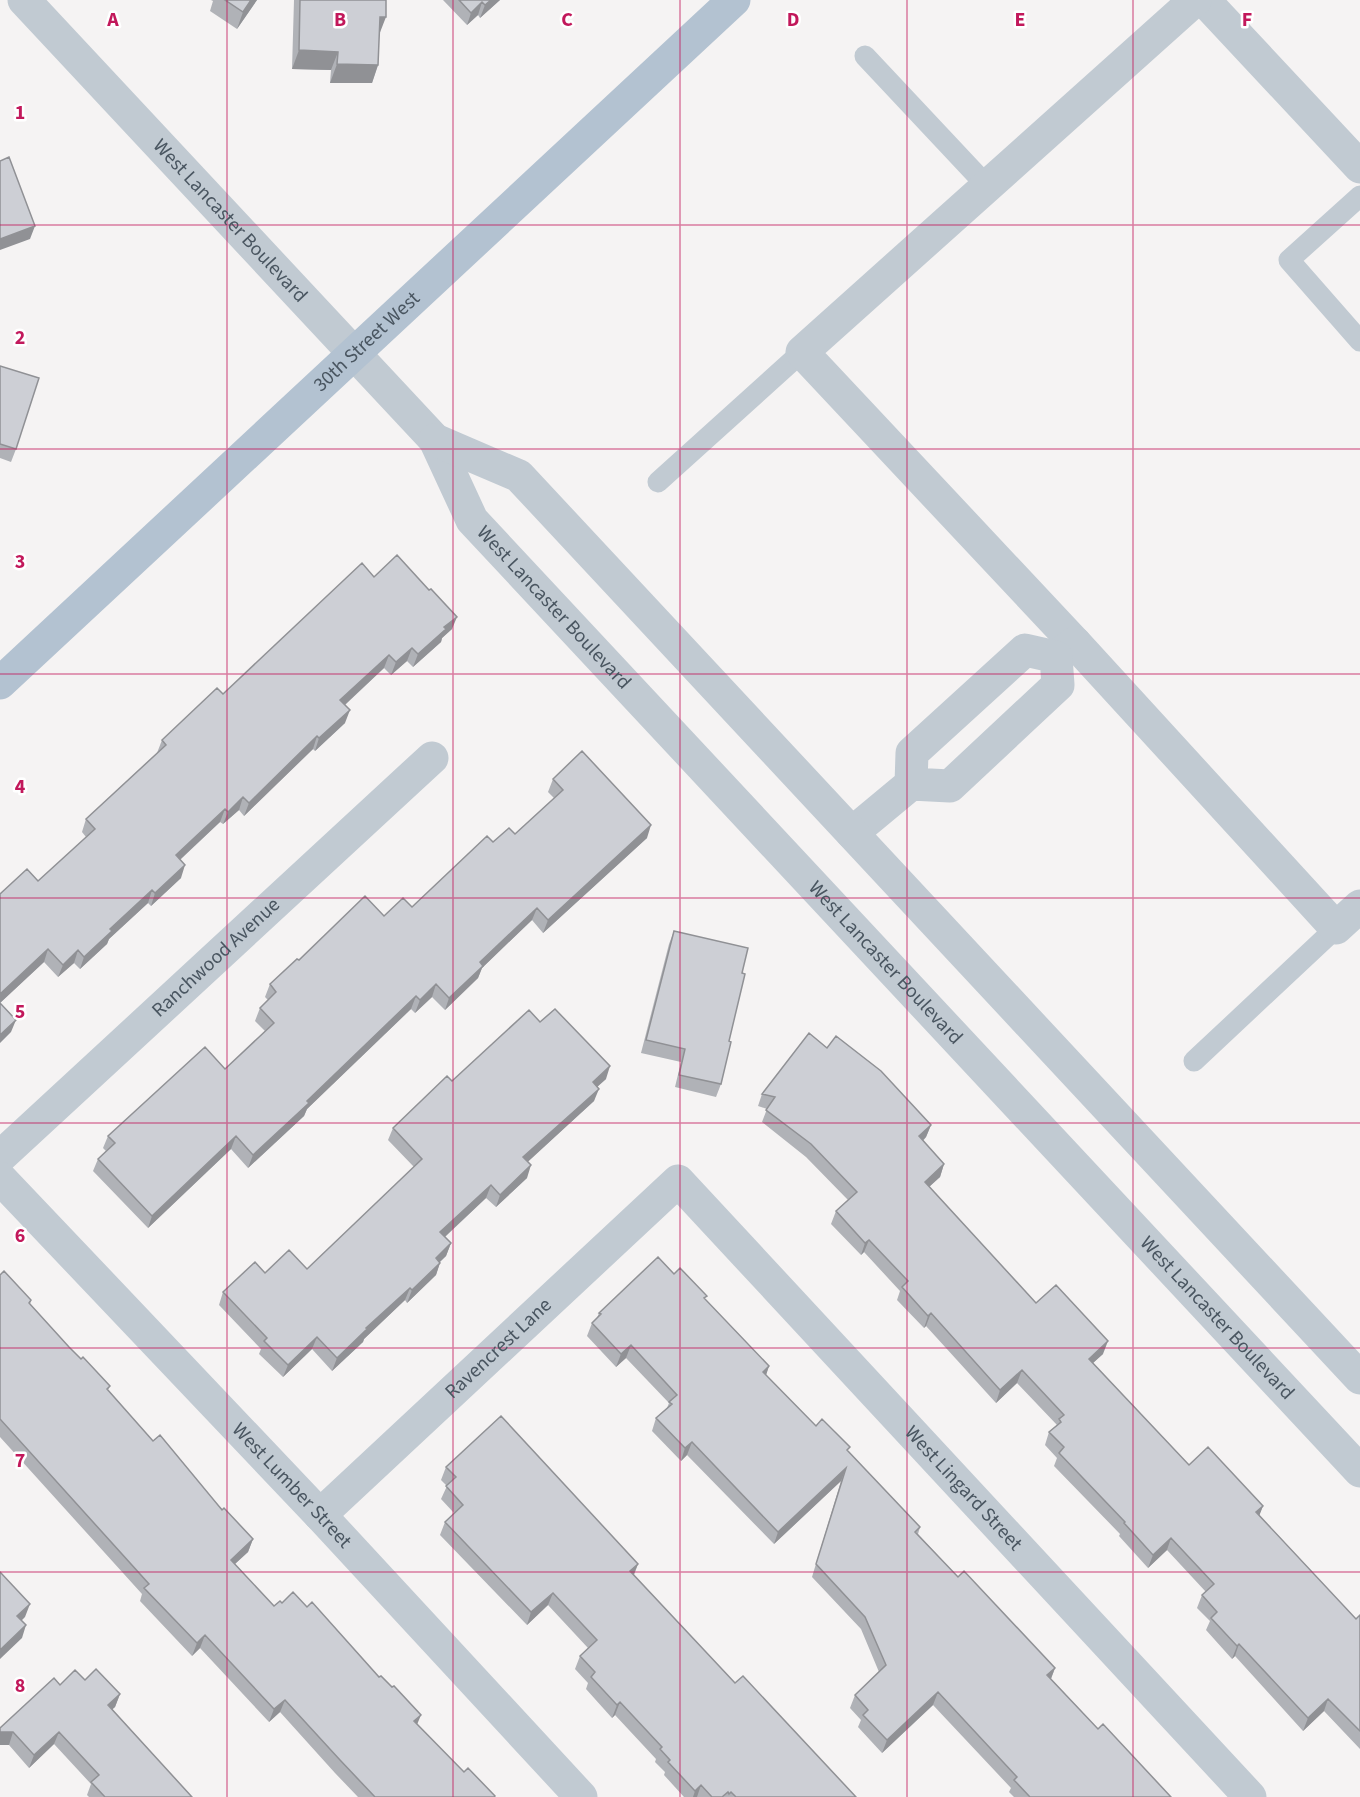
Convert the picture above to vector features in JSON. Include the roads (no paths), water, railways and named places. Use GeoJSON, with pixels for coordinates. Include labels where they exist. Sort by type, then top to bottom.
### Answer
{"type":"FeatureCollection","features":[{"type":"Feature","properties":{"kind":"main road","name":"30th Street West"},"geometry":{"type":"LineString","coordinates":[[0,683],[734,0]]}},
{"type":"Feature","properties":{"kind":"street","name":"West Lancaster Boulevard"},"geometry":{"type":"LineString","coordinates":[[24,0],[435,440],[472,520],[1360,1471]]}},
{"type":"Feature","properties":{"kind":"street"},"geometry":{"type":"LineString","coordinates":[[1195,0],[802,352],[1066,650],[1336,928],[1360,906]]}},
{"type":"Feature","properties":{"kind":"street"},"geometry":{"type":"LineString","coordinates":[[1204,0],[1360,167]]}},
{"type":"Feature","properties":{"kind":"street","name":"West Lancaster Boulevard"},"geometry":{"type":"LineString","coordinates":[[435,440],[519,476],[1360,1378]]}},
{"type":"Feature","properties":{"kind":"street"},"geometry":{"type":"LineString","coordinates":[[911,784],[912,753],[1025,650],[1066,650]]}},
{"type":"Feature","properties":{"kind":"street"},"geometry":{"type":"LineString","coordinates":[[852,833],[911,784],[950,786],[1058,685],[1066,650]]}},
{"type":"Feature","properties":{"kind":"street","name":"Ranchwood Avenue"},"geometry":{"type":"LineString","coordinates":[[0,1157],[432,758]]}},
{"type":"Feature","properties":{"kind":"street","name":"West Lumber Street"},"geometry":{"type":"LineString","coordinates":[[0,1178],[320,1515],[581,1797]]}},
{"type":"Feature","properties":{"kind":"street","name":"Ravencrest Lane"},"geometry":{"type":"LineString","coordinates":[[320,1515],[678,1181]]}},
{"type":"Feature","properties":{"kind":"street","name":"West Lingard Street"},"geometry":{"type":"LineString","coordinates":[[678,1181],[1250,1797]]}},
{"type":"Feature","properties":{"kind":"lane"},"geometry":{"type":"LineString","coordinates":[[865,56],[987,186]]}},
{"type":"Feature","properties":{"kind":"lane"},"geometry":{"type":"LineString","coordinates":[[1360,196],[1289,260],[1360,341]]}},
{"type":"Feature","properties":{"kind":"lane"},"geometry":{"type":"LineString","coordinates":[[658,482],[802,352]]}},
{"type":"Feature","properties":{"kind":"lane"},"geometry":{"type":"LineString","coordinates":[[1194,1061],[1336,928]]}}]}
